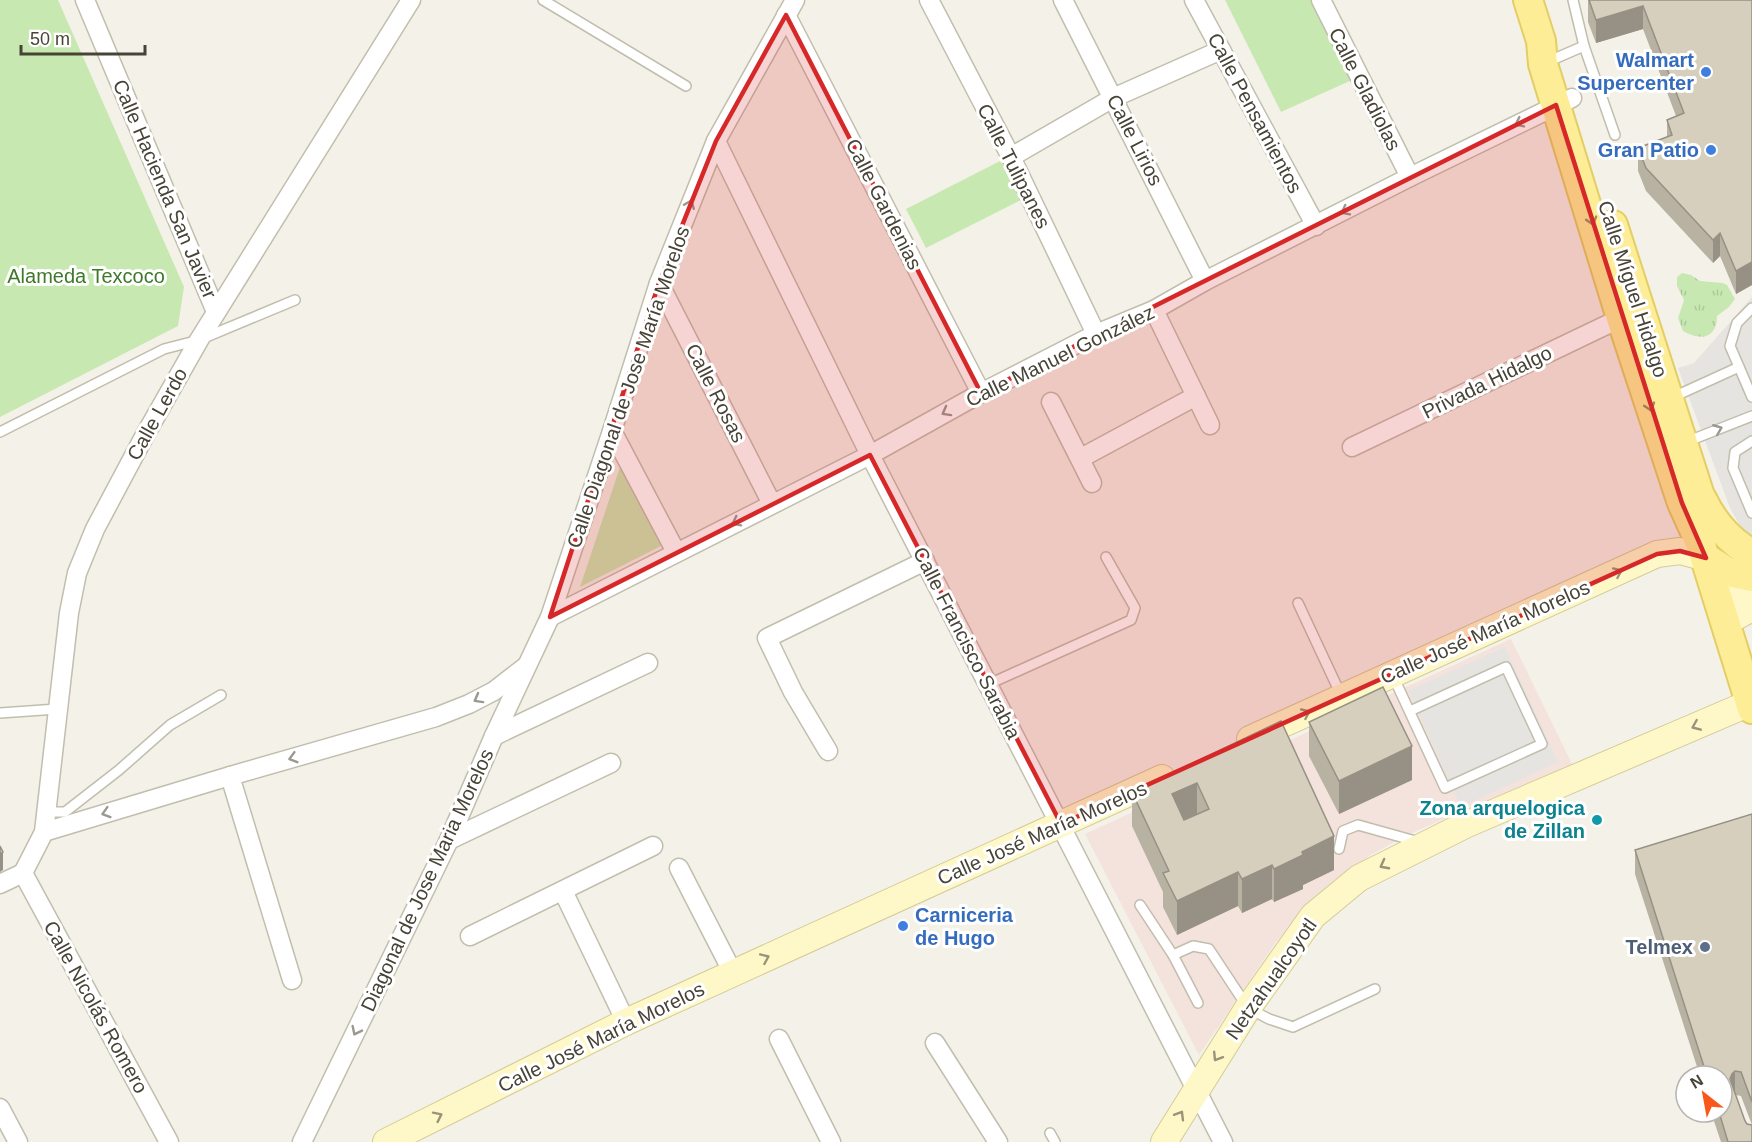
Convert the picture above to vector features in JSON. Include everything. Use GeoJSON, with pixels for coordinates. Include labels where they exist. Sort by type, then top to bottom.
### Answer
{"type":"FeatureCollection","features":[{"type":"Feature","properties":{"kind":"main road","name":"Calle Míguel Hidalgo"},"geometry":{"type":"LineString","coordinates":[[1528,0],[1684,442],[1700,496],[1703,552]]}},
{"type":"Feature","properties":{"kind":"main road","name":"Calle Míguel Hidalgo"},"geometry":{"type":"LineString","coordinates":[[1564,101],[1621,318],[1682,503],[1703,552],[1751,706]]}},
{"type":"Feature","properties":{"kind":"main road"},"geometry":{"type":"LineString","coordinates":[[1700,496],[1713,520],[1741,547],[1752,554]]}},
{"type":"Feature","properties":{"kind":"main road"},"geometry":{"type":"LineString","coordinates":[[1703,552],[1728,572],[1752,577]]}},
{"type":"Feature","properties":{"kind":"street","name":"Calle Hacienda San Javier"},"geometry":{"type":"LineString","coordinates":[[85,0],[216,312]]}},
{"type":"Feature","properties":{"kind":"street","name":"Calle Lerdo"},"geometry":{"type":"LineString","coordinates":[[23,873],[44,832],[68,624],[77,573],[95,529],[199,340],[411,0]]}},
{"type":"Feature","properties":{"kind":"street","name":"Calle Tulipanes"},"geometry":{"type":"LineString","coordinates":[[929,0],[1011,157],[1096,334]]}},
{"type":"Feature","properties":{"kind":"street","name":"Calle Lirios"},"geometry":{"type":"LineString","coordinates":[[1063,0],[1205,281]]}},
{"type":"Feature","properties":{"kind":"street","name":"Calle Pensamientos"},"geometry":{"type":"LineString","coordinates":[[1194,0],[1316,226]]}},
{"type":"Feature","properties":{"kind":"street","name":"Calle Gladiolas"},"geometry":{"type":"LineString","coordinates":[[1321,0],[1410,177]]}},
{"type":"Feature","properties":{"kind":"street","name":"Calle Diagonal de Jose María Morelos"},"geometry":{"type":"LineString","coordinates":[[550,617],[659,283],[716,141],[791,7]]}},
{"type":"Feature","properties":{"kind":"street","name":"Calle Gardenias"},"geometry":{"type":"LineString","coordinates":[[791,7],[981,393]]}},
{"type":"Feature","properties":{"kind":"street"},"geometry":{"type":"LineString","coordinates":[[1011,157],[1113,98],[1221,50]]}},
{"type":"Feature","properties":{"kind":"street","name":"Calle Manuel González"},"geometry":{"type":"LineString","coordinates":[[550,617],[870,455],[981,393],[1096,334],[1155,310],[1205,281],[1564,101]]}},
{"type":"Feature","properties":{"kind":"street","name":"Calle Francisco Sarabia"},"geometry":{"type":"LineString","coordinates":[[716,141],[870,455],[1223,1142]]}},
{"type":"Feature","properties":{"kind":"street","name":"Calle Rosas"},"geometry":{"type":"LineString","coordinates":[[659,283],[772,504]]}},
{"type":"Feature","properties":{"kind":"street"},"geometry":{"type":"LineString","coordinates":[[1155,310],[1210,424]]}},
{"type":"Feature","properties":{"kind":"street","name":"Privada Hidalgo"},"geometry":{"type":"LineString","coordinates":[[1352,447],[1621,318]]}},
{"type":"Feature","properties":{"kind":"street"},"geometry":{"type":"LineString","coordinates":[[1080,458],[1196,396]]}},
{"type":"Feature","properties":{"kind":"street"},"geometry":{"type":"LineString","coordinates":[[1051,402],[1092,483]]}},
{"type":"Feature","properties":{"kind":"street"},"geometry":{"type":"LineString","coordinates":[[612,431],[676,552]]}},
{"type":"Feature","properties":{"kind":"street","name":"Calle José María Morelos"},"geometry":{"type":"LineString","coordinates":[[1234,746],[1657,554],[1680,551],[1697,554],[1703,552]]}},
{"type":"Feature","properties":{"kind":"street"},"geometry":{"type":"LineString","coordinates":[[828,752],[793,692],[767,638],[925,561]]}},
{"type":"Feature","properties":{"kind":"street"},"geometry":{"type":"LineString","coordinates":[[1722,611],[1752,586]]}},
{"type":"Feature","properties":{"kind":"street"},"geometry":{"type":"LineString","coordinates":[[1722,611],[1752,608]]}},
{"type":"Feature","properties":{"kind":"street","name":"Diagonal de Jose Maria Morelos"},"geometry":{"type":"LineString","coordinates":[[303,1142],[449,840],[494,736],[550,617]]}},
{"type":"Feature","properties":{"kind":"street"},"geometry":{"type":"LineString","coordinates":[[494,736],[648,663]]}},
{"type":"Feature","properties":{"kind":"street"},"geometry":{"type":"LineString","coordinates":[[44,832],[436,717],[494,691],[526,666]]}},
{"type":"Feature","properties":{"kind":"street","name":"Netzahualcoyotl"},"geometry":{"type":"LineString","coordinates":[[1164,1142],[1248,1008],[1313,916],[1359,878],[1486,816],[1751,706]]}},
{"type":"Feature","properties":{"kind":"street"},"geometry":{"type":"LineString","coordinates":[[449,840],[611,763]]}},
{"type":"Feature","properties":{"kind":"street","name":"Calle José María Morelos"},"geometry":{"type":"LineString","coordinates":[[386,1142],[626,1022],[1180,771]]}},
{"type":"Feature","properties":{"kind":"street"},"geometry":{"type":"LineString","coordinates":[[230,776],[292,980]]}},
{"type":"Feature","properties":{"kind":"street"},"geometry":{"type":"LineString","coordinates":[[470,936],[653,846]]}},
{"type":"Feature","properties":{"kind":"street"},"geometry":{"type":"LineString","coordinates":[[679,868],[733,973]]}},
{"type":"Feature","properties":{"kind":"street"},"geometry":{"type":"LineString","coordinates":[[0,884],[23,873]]}},
{"type":"Feature","properties":{"kind":"street","name":"Calle Nicolás Romero"},"geometry":{"type":"LineString","coordinates":[[23,873],[169,1142]]}},
{"type":"Feature","properties":{"kind":"street"},"geometry":{"type":"LineString","coordinates":[[563,891],[626,1022]]}},
{"type":"Feature","properties":{"kind":"street"},"geometry":{"type":"LineString","coordinates":[[779,1039],[831,1142]]}},
{"type":"Feature","properties":{"kind":"street"},"geometry":{"type":"LineString","coordinates":[[935,1042],[992,1140]]}},
{"type":"Feature","properties":{"kind":"street"},"geometry":{"type":"LineString","coordinates":[[0,1108],[18,1142]]}},
{"type":"Feature","properties":{"kind":"lane"},"geometry":{"type":"LineString","coordinates":[[543,0],[686,86]]}},
{"type":"Feature","properties":{"kind":"lane"},"geometry":{"type":"LineString","coordinates":[[1573,0],[1584,46],[1615,135]]}},
{"type":"Feature","properties":{"kind":"lane"},"geometry":{"type":"LineString","coordinates":[[1546,54],[1584,46]]}},
{"type":"Feature","properties":{"kind":"lane"},"geometry":{"type":"LineString","coordinates":[[0,432],[164,349],[199,340],[295,300]]}},
{"type":"Feature","properties":{"kind":"lane"},"geometry":{"type":"LineString","coordinates":[[1752,308],[1737,323],[1730,346],[1752,397]]}},
{"type":"Feature","properties":{"kind":"lane"},"geometry":{"type":"LineString","coordinates":[[1669,399],[1739,367]]}},
{"type":"Feature","properties":{"kind":"lane"},"geometry":{"type":"LineString","coordinates":[[1684,442],[1752,416]]}},
{"type":"Feature","properties":{"kind":"lane"},"geometry":{"type":"LineString","coordinates":[[1752,441],[1735,452],[1733,468],[1752,513]]}},
{"type":"Feature","properties":{"kind":"lane"},"geometry":{"type":"LineString","coordinates":[[988,684],[1131,620],[1135,608],[1106,557]]}},
{"type":"Feature","properties":{"kind":"lane"},"geometry":{"type":"LineString","coordinates":[[1298,603],[1342,697]]}},
{"type":"Feature","properties":{"kind":"lane"},"geometry":{"type":"LineString","coordinates":[[1392,674],[1445,788],[1542,744],[1506,667],[1410,711]]}},
{"type":"Feature","properties":{"kind":"lane"},"geometry":{"type":"LineString","coordinates":[[46,812],[65,812],[119,770],[170,725],[221,695]]}},
{"type":"Feature","properties":{"kind":"lane"},"geometry":{"type":"LineString","coordinates":[[0,713],[57,709]]}},
{"type":"Feature","properties":{"kind":"lane"},"geometry":{"type":"LineString","coordinates":[[1339,849],[1343,831],[1358,825],[1427,844]]}},
{"type":"Feature","properties":{"kind":"lane"},"geometry":{"type":"LineString","coordinates":[[1140,905],[1173,955],[1198,1003]]}},
{"type":"Feature","properties":{"kind":"lane"},"geometry":{"type":"LineString","coordinates":[[1173,955],[1193,946],[1209,949],[1248,1008],[1269,1019],[1293,1027],[1375,989]]}},
{"type":"Feature","properties":{"kind":"highlighted area"},"geometry":{"type":"Polygon","coordinates":[[[786,15],[981,393],[1556,105],[1682,503],[1706,558],[1680,551],[1657,554],[1061,824],[870,455],[550,617],[659,283],[716,141],[786,15]]]}},
{"type":"Feature","properties":{"kind":"shaded area"},"geometry":{"type":"Polygon","coordinates":[[[1752,297],[1752,539],[1743,531],[1730,508],[1678,368],[1694,363],[1752,297]]]}},
{"type":"Feature","properties":{"kind":"shaded area"},"geometry":{"type":"Polygon","coordinates":[[[1511,639],[1572,764],[1416,831],[1372,854],[1318,895],[1276,942],[1199,1055],[1085,834],[1511,639]]]}},
{"type":"Feature","properties":{"kind":"shaded area"},"geometry":{"type":"Polygon","coordinates":[[[1505,647],[1558,762],[1461,807],[1408,691],[1505,647]]]}},
{"type":"Feature","properties":{"kind":"green space","name":"Alameda Texcoco"},"geometry":{"type":"Polygon","coordinates":[[[0,0],[58,0],[184,287],[178,326],[0,417],[0,0]]]}},
{"type":"Feature","properties":{"kind":"green space"},"geometry":{"type":"Polygon","coordinates":[[[1225,0],[1311,0],[1352,80],[1281,112],[1225,0]]]}},
{"type":"Feature","properties":{"kind":"green space"},"geometry":{"type":"Polygon","coordinates":[[[1002,160],[1021,200],[926,248],[906,209],[1002,160]]]}},
{"type":"Feature","properties":{"kind":"green space"},"geometry":{"type":"Polygon","coordinates":[[[1682,273],[1691,275],[1700,281],[1723,283],[1727,285],[1735,299],[1717,316],[1714,329],[1706,336],[1695,336],[1683,331],[1678,318],[1684,300],[1677,286],[1677,277],[1682,273]]]}},
{"type":"Feature","properties":{"kind":"green space"},"geometry":{"type":"Polygon","coordinates":[[[621,464],[665,544],[580,587],[621,464]]]}},
{"type":"Feature","properties":{"kind":"building","name":"Gran Patio"},"geometry":{"type":"Polygon","coordinates":[[[1589,0],[1752,0],[1752,262],[1736,271],[1720,233],[1713,240],[1646,168],[1638,148],[1672,135],[1667,120],[1684,113],[1643,6],[1596,20],[1589,0]]]}},
{"type":"Feature","properties":{"kind":"building"},"geometry":{"type":"Polygon","coordinates":[[[1383,687],[1412,746],[1339,781],[1309,722],[1383,687]]]}},
{"type":"Feature","properties":{"kind":"building"},"geometry":{"type":"Polygon","coordinates":[[[1281,721],[1334,836],[1274,869],[1272,865],[1242,879],[1238,872],[1177,901],[1163,873],[1169,871],[1132,792],[1281,721]],[[1197,783],[1172,794],[1184,820],[1209,809],[1197,783]]]}},
{"type":"Feature","properties":{"kind":"building","name":"Telmex"},"geometry":{"type":"Polygon","coordinates":[[[1752,814],[1752,1102],[1741,1072],[1734,1072],[1734,1064],[1703,1064],[1635,850],[1752,814]]]}},
{"type":"Feature","properties":{"kind":"building","name":"Telmex"},"geometry":{"type":"Polygon","coordinates":[[[1734,1090],[1745,1121],[1752,1125],[1752,1142],[1728,1142],[1723,1124],[1734,1124],[1734,1090]]]}},
{"type":"Feature","properties":{"kind":"place","name":"Walmart Supercenter"},"geometry":{"type":"Point","coordinates":[1706,72]}},
{"type":"Feature","properties":{"kind":"place","name":"Gran Patio"},"geometry":{"type":"Point","coordinates":[1711,150]}},
{"type":"Feature","properties":{"kind":"place","name":"Zona arquelogica de Zillan"},"geometry":{"type":"Point","coordinates":[1597,820]}},
{"type":"Feature","properties":{"kind":"place","name":"Carniceria de Hugo"},"geometry":{"type":"Point","coordinates":[903,926]}},
{"type":"Feature","properties":{"kind":"place","name":"Telmex"},"geometry":{"type":"Point","coordinates":[1705,947]}}]}
